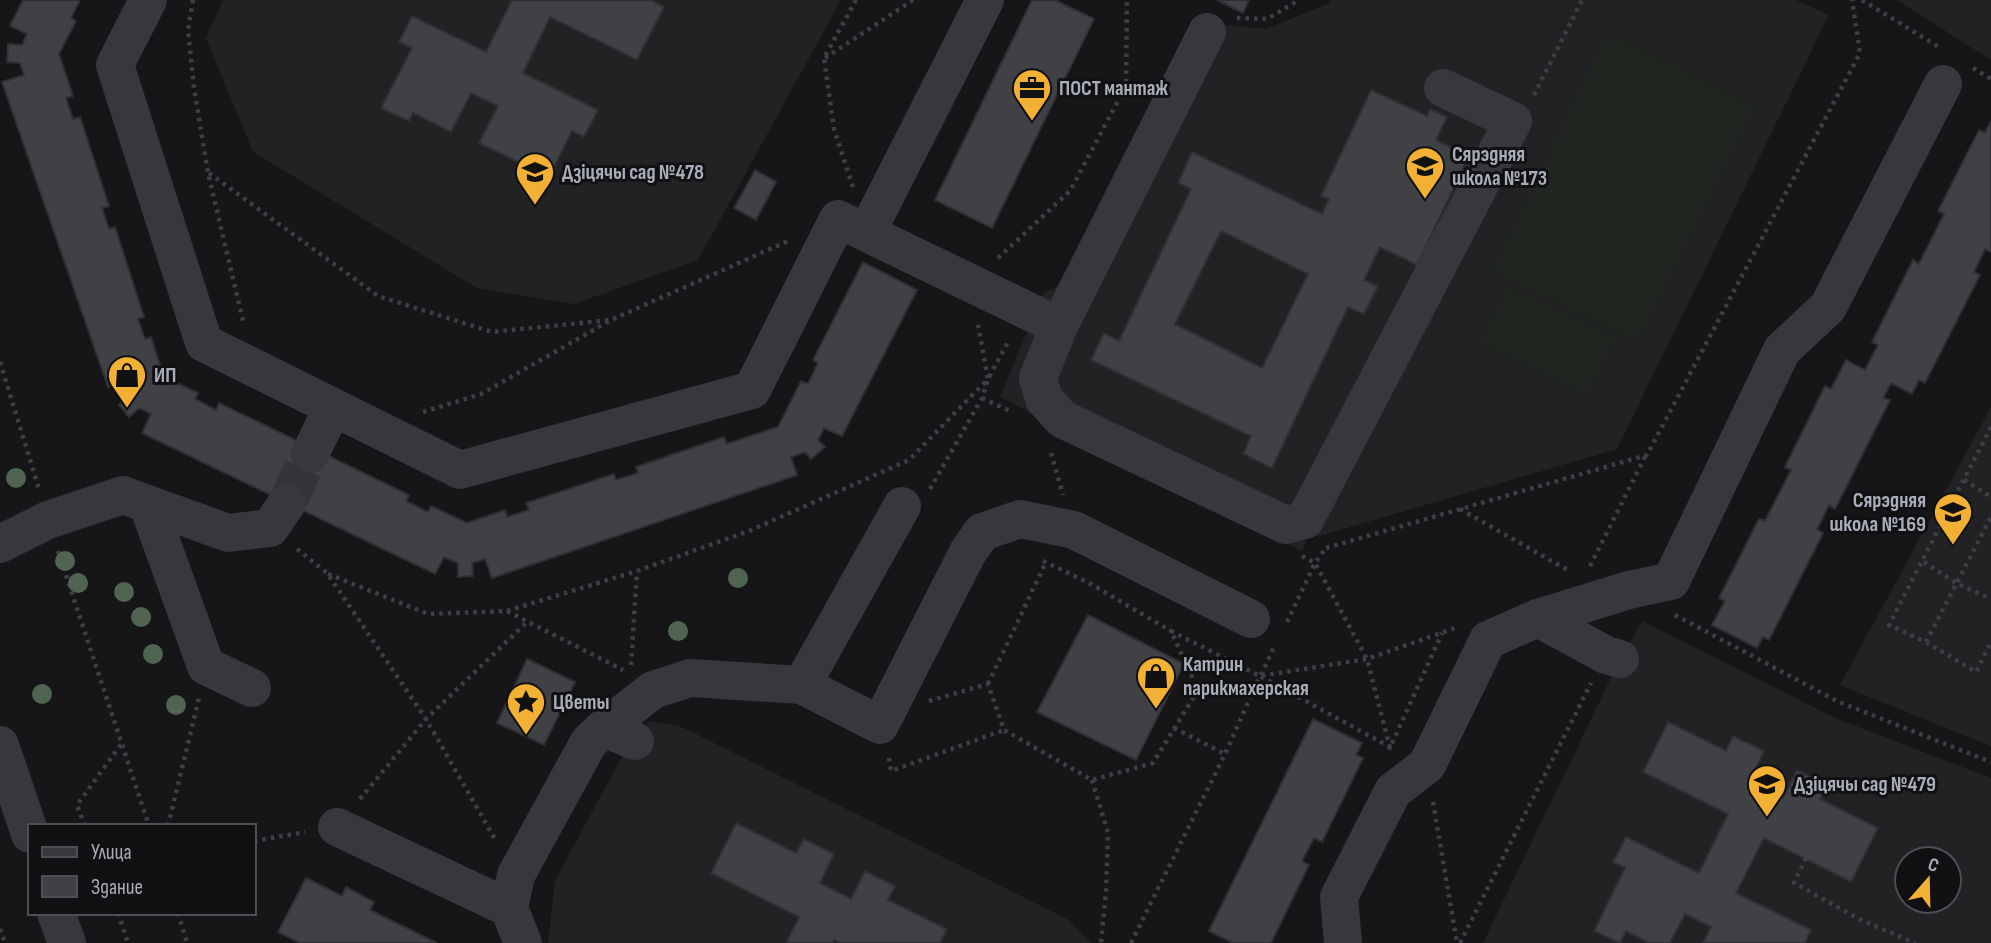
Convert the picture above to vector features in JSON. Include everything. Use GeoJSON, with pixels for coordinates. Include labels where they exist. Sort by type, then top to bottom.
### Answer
{"type":"FeatureCollection","features":[{"type":"Feature","properties":{"kind":"street"},"geometry":{"type":"LineString","coordinates":[[148,0],[115,65],[204,344],[460,470],[752,390],[985,0]]}},
{"type":"Feature","properties":{"kind":"street"},"geometry":{"type":"LineString","coordinates":[[1217,25],[1059,326],[1038,378],[1044,399],[1062,419],[1286,525],[1305,520],[1513,121],[1443,88]]}},
{"type":"Feature","properties":{"kind":"street"},"geometry":{"type":"LineString","coordinates":[[1343,943],[1339,897],[1393,791],[1427,765],[1488,640],[1538,618],[1629,590],[1671,581],[1782,350],[1828,307],[1952,67]]}},
{"type":"Feature","properties":{"kind":"street"},"geometry":{"type":"LineString","coordinates":[[853,225],[1059,326]]}},
{"type":"Feature","properties":{"kind":"street"},"geometry":{"type":"LineString","coordinates":[[310,454],[333,407]]}},
{"type":"Feature","properties":{"kind":"street"},"geometry":{"type":"LineString","coordinates":[[0,544],[48,520],[123,495],[228,533],[278,515]]}},
{"type":"Feature","properties":{"kind":"street"},"geometry":{"type":"LineString","coordinates":[[802,685],[915,500]]}},
{"type":"Feature","properties":{"kind":"street"},"geometry":{"type":"LineString","coordinates":[[148,505],[206,666],[251,688]]}},
{"type":"Feature","properties":{"kind":"street"},"geometry":{"type":"LineString","coordinates":[[523,943],[512,891],[589,743],[620,735],[653,690],[690,678],[802,685],[880,725],[968,552],[982,532],[1020,519],[1074,530],[1271,628]]}},
{"type":"Feature","properties":{"kind":"street"},"geometry":{"type":"LineString","coordinates":[[1538,618],[1613,657]]}},
{"type":"Feature","properties":{"kind":"street"},"geometry":{"type":"LineString","coordinates":[[0,745],[28,828]]}},
{"type":"Feature","properties":{"kind":"street"},"geometry":{"type":"LineString","coordinates":[[337,827],[512,891]]}},
{"type":"Feature","properties":{"kind":"street"},"geometry":{"type":"LineString","coordinates":[[57,915],[67,943]]}},
{"type":"Feature","properties":{"kind":"path"},"geometry":{"type":"LineString","coordinates":[[193,0],[188,30],[194,88],[208,173],[244,326]]}},
{"type":"Feature","properties":{"kind":"path"},"geometry":{"type":"LineString","coordinates":[[411,415],[481,394],[611,320],[853,225],[834,129],[824,58],[856,0]]}},
{"type":"Feature","properties":{"kind":"path"},"geometry":{"type":"LineString","coordinates":[[824,58],[913,0]]}},
{"type":"Feature","properties":{"kind":"path"},"geometry":{"type":"LineString","coordinates":[[988,379],[971,284],[1070,191],[1126,86],[1127,0]]}},
{"type":"Feature","properties":{"kind":"path"},"geometry":{"type":"LineString","coordinates":[[1217,25],[1267,19],[1300,0]]}},
{"type":"Feature","properties":{"kind":"path"},"geometry":{"type":"LineString","coordinates":[[1531,99],[1582,0]]}},
{"type":"Feature","properties":{"kind":"path"},"geometry":{"type":"LineString","coordinates":[[1590,566],[1860,53],[1852,0]]}},
{"type":"Feature","properties":{"kind":"path"},"geometry":{"type":"LineString","coordinates":[[1862,0],[1952,67],[1991,79]]}},
{"type":"Feature","properties":{"kind":"path"},"geometry":{"type":"LineString","coordinates":[[208,173],[378,296],[492,331],[611,320]]}},
{"type":"Feature","properties":{"kind":"path"},"geometry":{"type":"LineString","coordinates":[[915,500],[982,398],[988,379],[1025,310]]}},
{"type":"Feature","properties":{"kind":"path"},"geometry":{"type":"LineString","coordinates":[[327,573],[428,614],[508,611],[636,571],[749,531],[909,460],[988,379]]}},
{"type":"Feature","properties":{"kind":"path"},"geometry":{"type":"LineString","coordinates":[[1991,427],[1924,562],[1889,625],[1926,642],[1976,672],[1991,642]]}},
{"type":"Feature","properties":{"kind":"path"},"geometry":{"type":"LineString","coordinates":[[1131,943],[1225,754],[1260,676],[1271,628],[1326,548],[1647,455]]}},
{"type":"Feature","properties":{"kind":"path"},"geometry":{"type":"LineString","coordinates":[[1965,480],[1991,497]]}},
{"type":"Feature","properties":{"kind":"path"},"geometry":{"type":"LineString","coordinates":[[1459,508],[1572,573]]}},
{"type":"Feature","properties":{"kind":"path"},"geometry":{"type":"LineString","coordinates":[[278,515],[327,573],[426,719],[512,891]]}},
{"type":"Feature","properties":{"kind":"path"},"geometry":{"type":"LineString","coordinates":[[1926,642],[1991,517]]}},
{"type":"Feature","properties":{"kind":"path"},"geometry":{"type":"LineString","coordinates":[[1319,541],[1326,548]]}},
{"type":"Feature","properties":{"kind":"path"},"geometry":{"type":"LineString","coordinates":[[1033,556],[1089,583],[1171,631],[1427,765],[1459,943]]}},
{"type":"Feature","properties":{"kind":"path"},"geometry":{"type":"LineString","coordinates":[[1046,562],[988,684],[1004,730],[1092,780],[1108,833],[1107,892],[1101,943]]}},
{"type":"Feature","properties":{"kind":"path"},"geometry":{"type":"LineString","coordinates":[[1924,562],[1956,583],[1991,599]]}},
{"type":"Feature","properties":{"kind":"path"},"geometry":{"type":"LineString","coordinates":[[1315,563],[1367,659],[1390,748]]}},
{"type":"Feature","properties":{"kind":"path"},"geometry":{"type":"LineString","coordinates":[[508,611],[631,674],[636,571]]}},
{"type":"Feature","properties":{"kind":"path"},"geometry":{"type":"LineString","coordinates":[[1629,590],[1839,702],[1991,762]]}},
{"type":"Feature","properties":{"kind":"path"},"geometry":{"type":"LineString","coordinates":[[256,841],[337,827],[426,719],[527,622]]}},
{"type":"Feature","properties":{"kind":"path"},"geometry":{"type":"LineString","coordinates":[[1260,676],[1367,659],[1455,628]]}},
{"type":"Feature","properties":{"kind":"path"},"geometry":{"type":"LineString","coordinates":[[1092,780],[1153,763],[1198,690],[1171,631]]}},
{"type":"Feature","properties":{"kind":"path"},"geometry":{"type":"LineString","coordinates":[[1390,748],[1442,633]]}},
{"type":"Feature","properties":{"kind":"path"},"geometry":{"type":"LineString","coordinates":[[1459,943],[1613,657]]}},
{"type":"Feature","properties":{"kind":"path"},"geometry":{"type":"LineString","coordinates":[[168,824],[206,666]]}},
{"type":"Feature","properties":{"kind":"path"},"geometry":{"type":"LineString","coordinates":[[919,704],[988,684]]}},
{"type":"Feature","properties":{"kind":"path"},"geometry":{"type":"LineString","coordinates":[[1174,728],[1225,754]]}},
{"type":"Feature","properties":{"kind":"path"},"geometry":{"type":"LineString","coordinates":[[889,752],[891,771],[1004,730]]}},
{"type":"Feature","properties":{"kind":"path"},"geometry":{"type":"LineString","coordinates":[[84,824],[77,805],[122,743],[148,824]]}},
{"type":"Feature","properties":{"kind":"path"},"geometry":{"type":"LineString","coordinates":[[1806,859],[1794,883],[1859,919],[1915,943]]}},
{"type":"Feature","properties":{"kind":"path"},"geometry":{"type":"LineString","coordinates":[[119,915],[128,943]]}},
{"type":"Feature","properties":{"kind":"path"},"geometry":{"type":"LineString","coordinates":[[179,915],[187,943]]}},
{"type":"Feature","properties":{"kind":"path"},"geometry":{"type":"LineString","coordinates":[[0,929],[5,943]]}},
{"type":"Feature","properties":{"kind":"shaded area","name":"Дзіцячы сад №478"},"geometry":{"type":"Polygon","coordinates":[[[223,0],[841,0],[698,260],[574,304],[477,288],[253,152],[206,38],[223,0]]]}},
{"type":"Feature","properties":{"kind":"shaded area","name":"Сярэдняя школа №173"},"geometry":{"type":"Polygon","coordinates":[[[1332,0],[1796,0],[1829,15],[1617,449],[1319,536],[1309,533],[1302,551],[1000,397],[1043,293],[1069,282],[1215,24],[1266,29],[1332,0]]]}},
{"type":"Feature","properties":{"kind":"shaded area"},"geometry":{"type":"Polygon","coordinates":[[[1897,0],[1991,0],[1991,60],[1897,0]]]}},
{"type":"Feature","properties":{"kind":"shaded area"},"geometry":{"type":"Polygon","coordinates":[[[1609,33],[1753,104],[1637,342],[1493,272],[1609,33]]]}},
{"type":"Feature","properties":{"kind":"shaded area"},"geometry":{"type":"Polygon","coordinates":[[[1508,286],[1614,336],[1587,394],[1481,344],[1508,286]]]}},
{"type":"Feature","properties":{"kind":"shaded area","name":"Сярэдняя школа №169"},"geometry":{"type":"Polygon","coordinates":[[[1991,407],[1991,746],[1840,685],[1991,407]]]}},
{"type":"Feature","properties":{"kind":"shaded area","name":"Дзіцячы сад №479"},"geometry":{"type":"Polygon","coordinates":[[[1642,621],[1835,718],[1991,778],[1991,943],[1483,943],[1620,659],[1642,621]]]}},
{"type":"Feature","properties":{"kind":"shaded area"},"geometry":{"type":"Polygon","coordinates":[[[649,721],[682,727],[1069,920],[1091,943],[548,943],[555,881],[620,760],[649,721]]]}},
{"type":"Feature","properties":{"kind":"building"},"geometry":{"type":"Polygon","coordinates":[[[23,0],[80,0],[71,18],[76,21],[59,54],[73,96],[66,98],[73,119],[80,117],[109,206],[102,208],[109,229],[115,227],[144,317],[138,319],[145,339],[151,337],[164,377],[198,393],[195,399],[216,410],[219,403],[409,495],[406,501],[428,512],[431,506],[467,523],[505,510],[507,517],[529,510],[526,503],[614,474],[616,480],[638,473],[636,467],[724,437],[727,444],[778,427],[801,381],[808,384],[818,363],[813,360],[863,262],[917,290],[842,436],[824,428],[818,440],[825,447],[811,459],[805,452],[791,457],[797,475],[492,578],[485,559],[472,563],[473,576],[458,577],[458,563],[444,557],[435,574],[142,433],[151,414],[139,408],[129,417],[119,405],[130,396],[124,382],[108,387],[2,82],[24,75],[20,63],[7,62],[8,44],[22,45],[27,34],[10,26],[23,0]]]}},
{"type":"Feature","properties":{"kind":"building"},"geometry":{"type":"Polygon","coordinates":[[[512,0],[651,0],[664,7],[637,60],[550,17],[523,73],[598,110],[584,137],[572,131],[543,189],[517,175],[522,164],[479,143],[498,106],[471,93],[451,132],[413,113],[409,121],[381,108],[412,48],[399,42],[412,16],[486,52],[512,0]]]}},
{"type":"Feature","properties":{"kind":"building"},"geometry":{"type":"Polygon","coordinates":[[[1032,0],[1055,0],[1094,19],[992,228],[935,200],[1032,0]]]}},
{"type":"Feature","properties":{"kind":"building"},"geometry":{"type":"Polygon","coordinates":[[[1217,0],[1249,0],[1243,13],[1217,0]]]}},
{"type":"Feature","properties":{"kind":"building"},"geometry":{"type":"Polygon","coordinates":[[[1371,90],[1427,116],[1430,109],[1447,117],[1436,140],[1469,156],[1417,265],[1380,247],[1364,280],[1378,286],[1364,314],[1348,307],[1272,468],[1243,454],[1251,436],[1091,360],[1104,333],[1119,341],[1191,189],[1178,183],[1192,152],[1322,214],[1329,199],[1321,196],[1371,90]],[[1221,231],[1175,324],[1262,368],[1308,274],[1221,231]]]}},
{"type":"Feature","properties":{"kind":"building"},"geometry":{"type":"Polygon","coordinates":[[[1991,121],[1991,252],[1985,249],[1974,272],[1980,275],[1925,383],[1919,380],[1912,394],[1891,383],[1883,398],[1890,400],[1835,509],[1829,505],[1817,529],[1823,533],[1769,640],[1763,637],[1757,648],[1712,625],[1725,601],[1719,598],[1759,519],[1765,521],[1791,470],[1785,467],[1825,386],[1831,389],[1846,360],[1865,370],[1878,345],[1872,342],[1913,260],[1919,264],[1944,214],[1938,211],[1979,130],[1985,133],[1991,121]]]}},
{"type":"Feature","properties":{"kind":"building"},"geometry":{"type":"Polygon","coordinates":[[[755,170],[776,182],[756,220],[734,208],[755,170]]]}},
{"type":"Feature","properties":{"kind":"building"},"geometry":{"type":"Polygon","coordinates":[[[1088,615],[1184,664],[1136,760],[1037,712],[1088,615]]]}},
{"type":"Feature","properties":{"kind":"building"},"geometry":{"type":"Polygon","coordinates":[[[527,659],[575,682],[544,745],[497,723],[527,659]]]}},
{"type":"Feature","properties":{"kind":"building"},"geometry":{"type":"Polygon","coordinates":[[[1313,719],[1362,743],[1356,755],[1363,758],[1322,842],[1314,838],[1302,861],[1309,865],[1271,943],[1233,943],[1209,931],[1313,719]]]}},
{"type":"Feature","properties":{"kind":"building"},"geometry":{"type":"Polygon","coordinates":[[[1668,722],[1726,751],[1733,736],[1764,751],[1750,781],[1783,798],[1797,770],[1827,785],[1820,799],[1878,828],[1851,882],[1764,838],[1736,893],[1811,930],[1805,943],[1703,943],[1711,927],[1685,914],[1670,943],[1649,943],[1626,931],[1620,943],[1594,931],[1625,868],[1613,862],[1626,837],[1699,873],[1728,814],[1643,772],[1668,722]]]}},
{"type":"Feature","properties":{"kind":"building"},"geometry":{"type":"Polygon","coordinates":[[[736,823],[796,853],[804,839],[834,854],[820,883],[851,899],[865,871],[895,886],[888,900],[947,929],[940,943],[840,943],[834,940],[833,943],[786,943],[799,917],[711,873],[736,823]]]}},
{"type":"Feature","properties":{"kind":"building"},"geometry":{"type":"Polygon","coordinates":[[[306,878],[342,896],[346,887],[374,902],[370,910],[437,943],[300,943],[278,932],[306,878]]]}},
{"type":"Feature","properties":{"kind":"tunnel"},"geometry":{"type":"LineString","coordinates":[[287,503],[310,454]]}},
{"type":"Feature","properties":{"kind":"place","name":"ПОСТ мантаж"},"geometry":{"type":"Point","coordinates":[1032,122]}},
{"type":"Feature","properties":{"kind":"place","name":"Сярэдняя школа №173"},"geometry":{"type":"Point","coordinates":[1425,200]}},
{"type":"Feature","properties":{"kind":"place","name":"Дзіцячы сад №478"},"geometry":{"type":"Point","coordinates":[535,206]}},
{"type":"Feature","properties":{"kind":"place","name":"ИП"},"geometry":{"type":"Point","coordinates":[127,409]}},
{"type":"Feature","properties":{"kind":"place","name":"Сярэдняя школа №169"},"geometry":{"type":"Point","coordinates":[1953,546]}},
{"type":"Feature","properties":{"kind":"place","name":"Катрин парикмахерская"},"geometry":{"type":"Point","coordinates":[1156,710]}},
{"type":"Feature","properties":{"kind":"place","name":"Цветы"},"geometry":{"type":"Point","coordinates":[526,736]}},
{"type":"Feature","properties":{"kind":"place","name":"Дзіцячы сад №479"},"geometry":{"type":"Point","coordinates":[1767,818]}}]}
